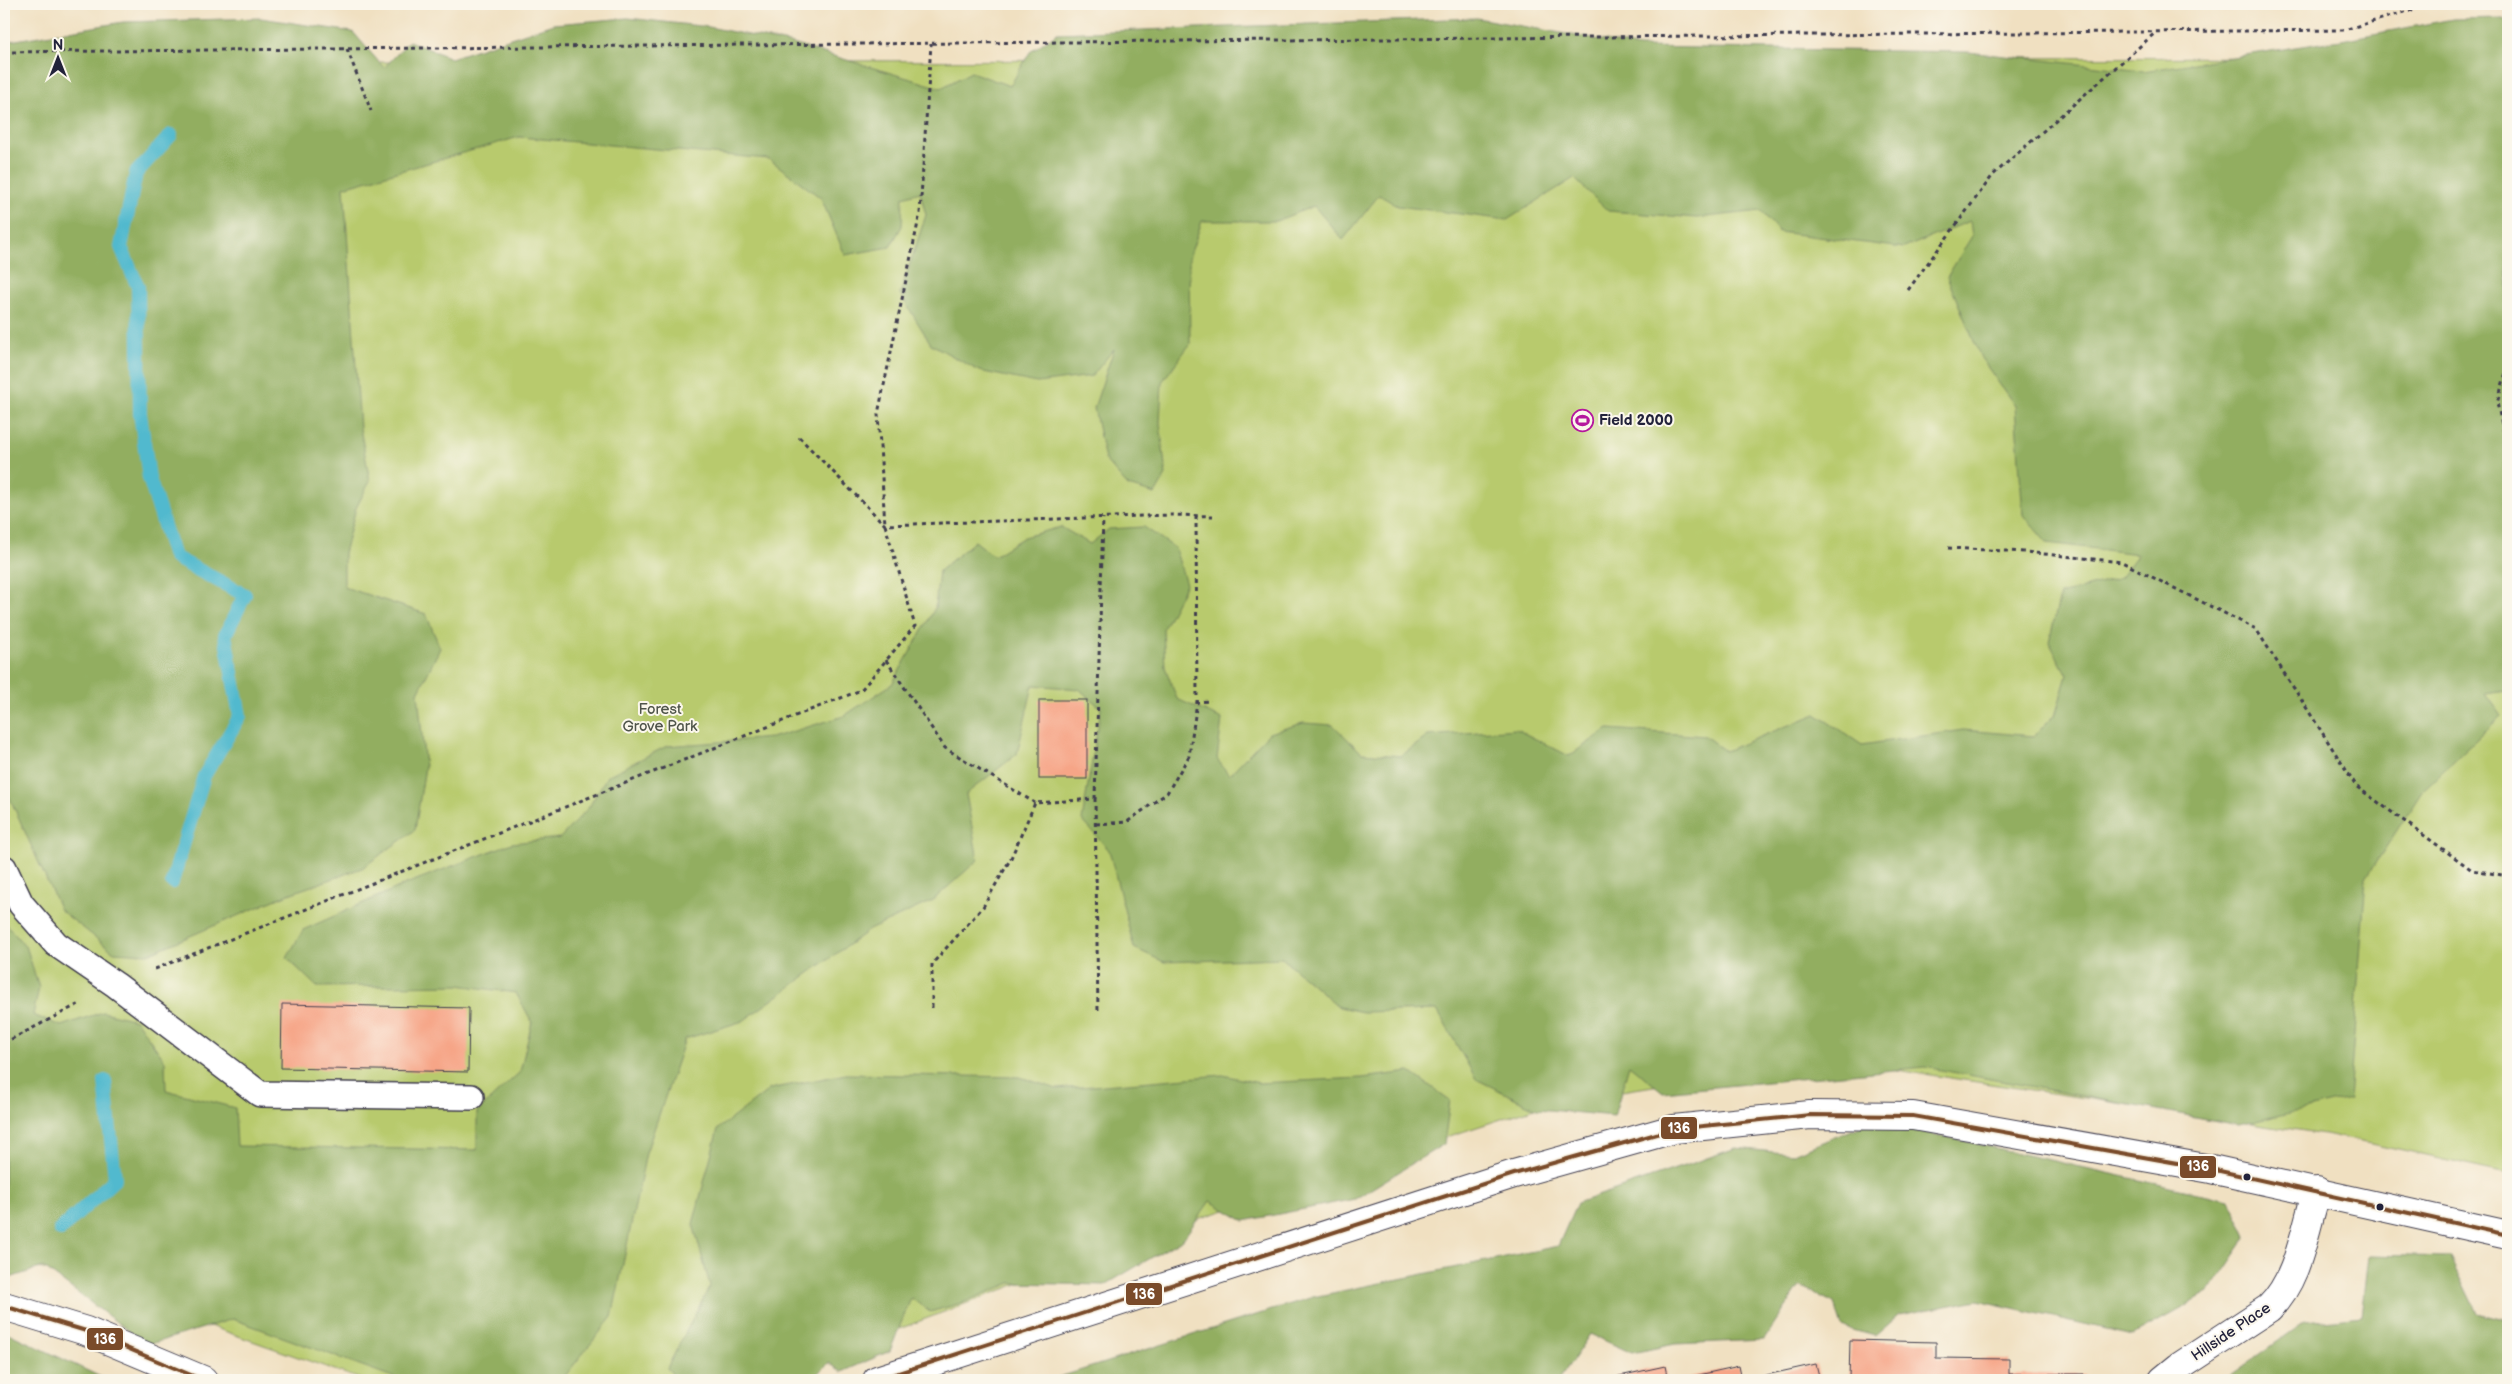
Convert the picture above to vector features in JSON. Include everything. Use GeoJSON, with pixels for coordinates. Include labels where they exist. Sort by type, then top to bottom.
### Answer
{"type":"FeatureCollection","features":[{"type":"Feature","properties":{"kind":"street"},"geometry":{"type":"LineString","coordinates":[[877,1380],[1514,1174],[1674,1129],[1810,1114],[1913,1116],[2211,1168],[2508,1235]]}},
{"type":"Feature","properties":{"kind":"street","name":"Hillside Place"},"geometry":{"type":"LineString","coordinates":[[2163,1380],[2269,1308],[2279,1299],[2295,1268],[2316,1192]]}},
{"type":"Feature","properties":{"kind":"street"},"geometry":{"type":"LineString","coordinates":[[4,1306],[86,1331],[203,1380]]}},
{"type":"Feature","properties":{"kind":"lane"},"geometry":{"type":"LineString","coordinates":[[4,868],[21,904],[56,944],[116,985],[260,1094],[471,1097]]}},
{"type":"Feature","properties":{"kind":"path"},"geometry":{"type":"LineString","coordinates":[[4,52],[2344,30],[2432,4]]}},
{"type":"Feature","properties":{"kind":"path"},"geometry":{"type":"LineString","coordinates":[[1908,290],[1993,175],[2155,32]]}},
{"type":"Feature","properties":{"kind":"path"},"geometry":{"type":"LineString","coordinates":[[4,1042],[116,985],[861,690],[915,626],[885,525],[878,414],[920,213],[931,44]]}},
{"type":"Feature","properties":{"kind":"path"},"geometry":{"type":"LineString","coordinates":[[347,49],[370,111]]}},
{"type":"Feature","properties":{"kind":"path"},"geometry":{"type":"LineString","coordinates":[[2508,366],[2497,403],[2508,450]]}},
{"type":"Feature","properties":{"kind":"path"},"geometry":{"type":"LineString","coordinates":[[799,437],[885,525],[1213,516]]}},
{"type":"Feature","properties":{"kind":"path"},"geometry":{"type":"LineString","coordinates":[[1096,824],[1126,822],[1167,793],[1189,756],[1197,702],[1196,516]]}},
{"type":"Feature","properties":{"kind":"path"},"geometry":{"type":"LineString","coordinates":[[1098,1012],[1095,799],[1103,518]]}},
{"type":"Feature","properties":{"kind":"path"},"geometry":{"type":"LineString","coordinates":[[1948,548],[2024,552],[2122,562],[2256,629],[2357,787],[2472,870],[2508,876]]}},
{"type":"Feature","properties":{"kind":"path"},"geometry":{"type":"LineString","coordinates":[[886,660],[945,748],[1034,803],[1095,799]]}},
{"type":"Feature","properties":{"kind":"path"},"geometry":{"type":"LineString","coordinates":[[1197,702],[1211,701]]}},
{"type":"Feature","properties":{"kind":"path"},"geometry":{"type":"LineString","coordinates":[[932,1008],[932,964],[983,907],[1011,858],[1034,803]]}},
{"type":"Feature","properties":{"kind":"green space"},"geometry":{"type":"Polygon","coordinates":[[[261,18],[353,32],[384,68],[409,41],[451,58],[553,24],[628,18],[709,27],[793,44],[941,88],[971,72],[1010,86],[1030,52],[1057,33],[1477,18],[1639,47],[1968,52],[2143,71],[2341,40],[2453,19],[2504,18],[2508,20],[2508,691],[2485,694],[2501,716],[2423,790],[2366,878],[2349,1099],[2239,1125],[1925,1067],[1663,1092],[1629,1065],[1614,1116],[1537,1109],[1476,1079],[1437,1010],[1363,1012],[1339,1007],[1282,958],[1164,962],[1134,948],[1109,850],[1082,820],[1101,708],[1079,689],[1033,685],[1017,754],[966,794],[978,860],[932,901],[869,930],[743,1021],[685,1039],[646,1153],[612,1317],[565,1376],[501,1380],[401,1380],[233,1319],[147,1345],[43,1267],[4,1280],[4,921],[27,949],[39,988],[33,1015],[61,1026],[103,1012],[136,1020],[165,1061],[166,1090],[235,1108],[237,1146],[477,1150],[477,1112],[520,1072],[532,1022],[516,993],[458,985],[317,987],[287,958],[303,930],[406,884],[512,843],[560,838],[589,807],[607,776],[667,746],[771,738],[844,716],[892,684],[935,608],[939,571],[975,541],[994,556],[1024,537],[1061,527],[1090,544],[1109,529],[1144,527],[1175,548],[1186,584],[1163,629],[1165,667],[1177,699],[1222,719],[1217,759],[1229,775],[1269,733],[1303,723],[1333,725],[1362,753],[1401,756],[1428,736],[1516,729],[1569,756],[1608,729],[1705,736],[1725,751],[1816,714],[1862,745],[1963,730],[2034,736],[2056,713],[2067,675],[2049,642],[2060,595],[2120,578],[2138,554],[2047,543],[2023,515],[2015,406],[1981,358],[1947,277],[1972,236],[1970,221],[1904,248],[1779,232],[1761,211],[1697,218],[1608,211],[1574,178],[1507,220],[1398,206],[1379,195],[1343,240],[1314,206],[1276,221],[1202,221],[1189,258],[1190,344],[1162,382],[1160,423],[1166,475],[1155,494],[1128,486],[1105,460],[1094,408],[1114,349],[1092,376],[1037,383],[979,371],[931,344],[900,294],[926,215],[920,192],[903,197],[902,226],[890,247],[845,255],[821,198],[769,159],[519,137],[344,187],[360,428],[370,481],[356,508],[344,553],[344,587],[426,614],[440,648],[418,693],[425,767],[415,830],[362,868],[286,895],[148,954],[114,952],[60,910],[4,785],[4,42],[123,22],[261,18]]]}},
{"type":"Feature","properties":{"kind":"green space","name":"Forest Grove Park"},"geometry":{"type":"Polygon","coordinates":[[[2508,22],[2508,1174],[2325,1134],[1823,1059],[1553,1102],[1128,1242],[857,1345],[717,1380],[363,1380],[51,1270],[4,1264],[4,63],[2342,57],[2508,22]]]}},
{"type":"Feature","properties":{"kind":"green space"},"geometry":{"type":"Polygon","coordinates":[[[1410,1072],[1450,1100],[1444,1144],[1355,1199],[1244,1221],[1210,1201],[1183,1239],[1105,1285],[1011,1283],[962,1303],[930,1312],[911,1298],[890,1351],[842,1372],[829,1363],[811,1380],[791,1380],[768,1371],[762,1380],[678,1380],[667,1368],[710,1286],[693,1224],[718,1129],[770,1089],[846,1074],[1020,1077],[1057,1089],[1223,1075],[1259,1083],[1362,1078],[1410,1072]]]}},
{"type":"Feature","properties":{"kind":"green space"},"geometry":{"type":"Polygon","coordinates":[[[1874,1121],[2229,1200],[2247,1237],[2209,1293],[2133,1335],[1978,1300],[1899,1315],[1875,1336],[1842,1327],[1834,1303],[1800,1286],[1764,1340],[1675,1344],[1632,1353],[1590,1334],[1559,1380],[1050,1380],[1313,1297],[1558,1246],[1577,1203],[1736,1148],[1793,1154],[1874,1121]]]}},
{"type":"Feature","properties":{"kind":"green space"},"geometry":{"type":"Polygon","coordinates":[[[2369,1255],[2450,1257],[2477,1313],[2508,1321],[2508,1380],[2224,1380],[2305,1322],[2362,1316],[2369,1255]]]}},
{"type":"Feature","properties":{"kind":"green space"},"geometry":{"type":"Polygon","coordinates":[[[4,1331],[107,1380],[4,1380],[4,1331]]]}},
{"type":"Feature","properties":{"kind":"building"},"geometry":{"type":"Polygon","coordinates":[[[1039,700],[1087,700],[1087,779],[1039,779],[1039,700]]]}},
{"type":"Feature","properties":{"kind":"building"},"geometry":{"type":"Polygon","coordinates":[[[282,1004],[469,1008],[468,1072],[281,1068],[282,1004]]]}},
{"type":"Feature","properties":{"kind":"building"},"geometry":{"type":"Polygon","coordinates":[[[1850,1340],[1936,1342],[1936,1358],[2009,1359],[2009,1374],[2084,1374],[2084,1380],[1849,1380],[1850,1340]]]}},
{"type":"Feature","properties":{"kind":"building"},"geometry":{"type":"Polygon","coordinates":[[[1816,1364],[1820,1380],[1748,1379],[1816,1364]]]}},
{"type":"Feature","properties":{"kind":"building"},"geometry":{"type":"Polygon","coordinates":[[[1665,1366],[1668,1380],[1606,1380],[1606,1379],[1665,1366]]]}},
{"type":"Feature","properties":{"kind":"building"},"geometry":{"type":"Polygon","coordinates":[[[1739,1366],[1742,1380],[1681,1380],[1681,1379],[1739,1366]]]}},
{"type":"Feature","properties":{"kind":"waterway"},"geometry":{"type":"LineString","coordinates":[[171,135],[136,173],[121,247],[138,287],[140,413],[149,478],[174,557],[245,595],[225,635],[240,716],[204,776],[172,882]]}},
{"type":"Feature","properties":{"kind":"waterway"},"geometry":{"type":"LineString","coordinates":[[60,1230],[115,1179],[105,1081]]}},
{"type":"Feature","properties":{"kind":"transit line","name":"136"},"geometry":{"type":"LineString","coordinates":[[877,1380],[1514,1174],[1674,1129],[1810,1115],[1913,1116],[2211,1169],[2508,1235]]}},
{"type":"Feature","properties":{"kind":"transit line","name":"136"},"geometry":{"type":"LineString","coordinates":[[4,1306],[86,1331],[203,1380]]}},
{"type":"Feature","properties":{"kind":"place","name":"Field 2000"},"geometry":{"type":"Point","coordinates":[1583,420]}}]}
